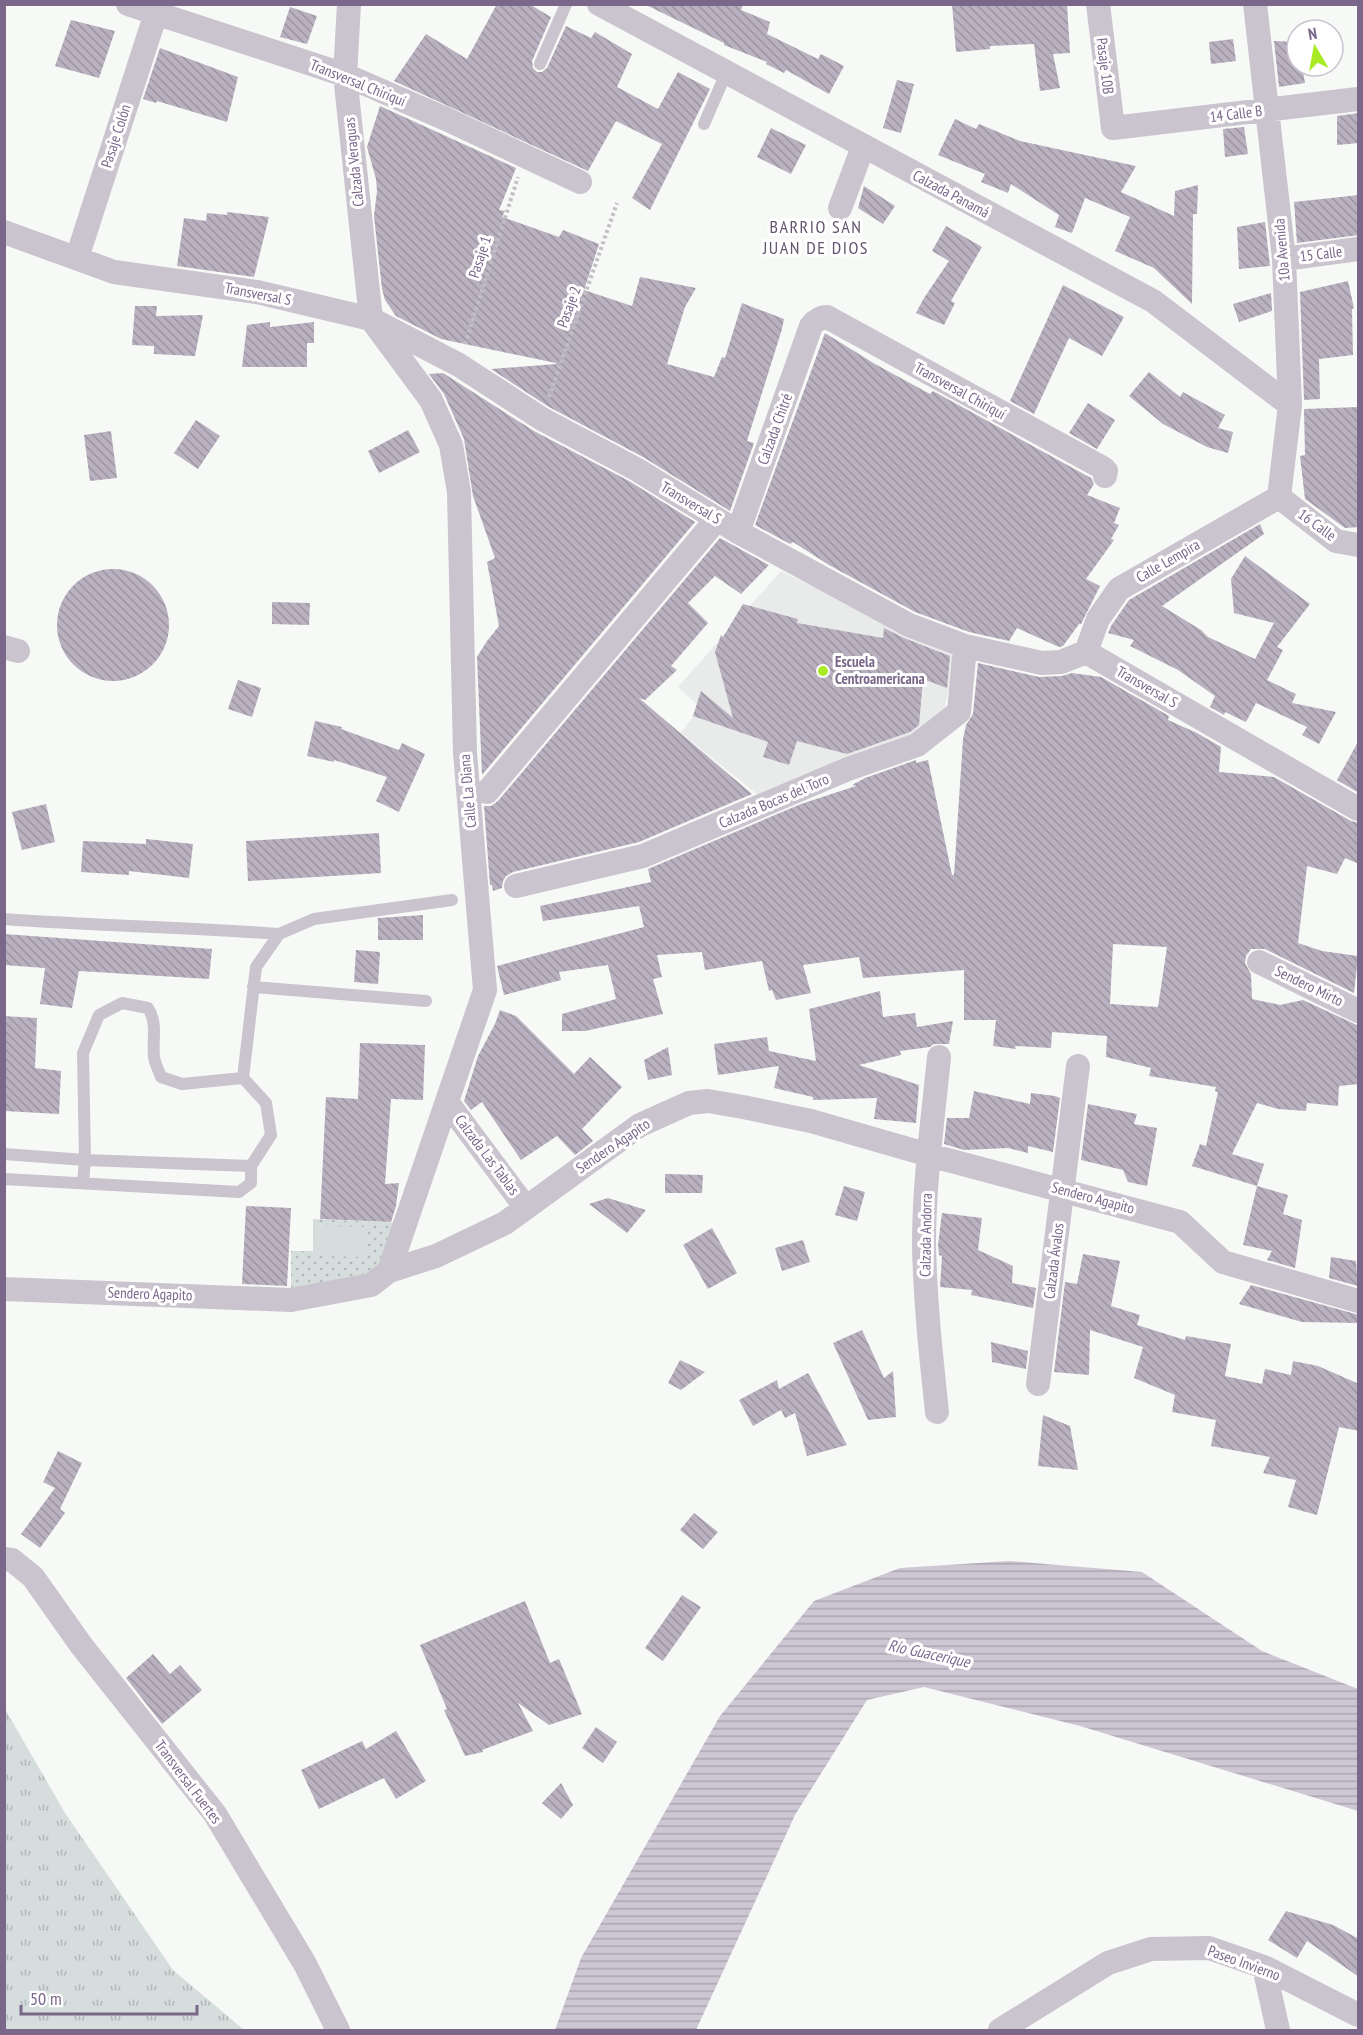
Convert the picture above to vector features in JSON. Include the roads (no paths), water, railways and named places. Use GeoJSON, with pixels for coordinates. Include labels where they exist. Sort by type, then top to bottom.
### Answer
{"type":"FeatureCollection","features":[{"type":"Feature","properties":{"kind":"street","name":"Transversal Chiriquí"},"geometry":{"type":"LineString","coordinates":[[128,4],[345,75],[580,182]]}},
{"type":"Feature","properties":{"kind":"street","name":"Calzada Veraguas"},"geometry":{"type":"LineString","coordinates":[[349,4],[345,75],[371,319]]}},
{"type":"Feature","properties":{"kind":"street","name":"Calzada Panamá"},"geometry":{"type":"LineString","coordinates":[[599,4],[1153,301],[1290,405]]}},
{"type":"Feature","properties":{"kind":"street","name":"Pasaje 10B"},"geometry":{"type":"LineString","coordinates":[[1098,4],[1113,128]]}},
{"type":"Feature","properties":{"kind":"street","name":"10a Avenida"},"geometry":{"type":"LineString","coordinates":[[1255,4],[1284,259],[1290,405],[1279,497]]}},
{"type":"Feature","properties":{"kind":"street","name":"Pasaje Colón"},"geometry":{"type":"LineString","coordinates":[[77,258],[156,13]]}},
{"type":"Feature","properties":{"kind":"street","name":"14 Calle B"},"geometry":{"type":"LineString","coordinates":[[1113,128],[1359,99]]}},
{"type":"Feature","properties":{"kind":"street"},"geometry":{"type":"LineString","coordinates":[[840,208],[863,147]]}},
{"type":"Feature","properties":{"kind":"street","name":"Transversal S"},"geometry":{"type":"LineString","coordinates":[[4,232],[114,272],[257,292],[371,319],[459,365],[542,419],[636,469],[738,532],[909,625],[965,646],[1042,663],[1061,662],[1086,652],[1359,808]]}},
{"type":"Feature","properties":{"kind":"street","name":"15 Calle"},"geometry":{"type":"LineString","coordinates":[[1284,259],[1359,249]]}},
{"type":"Feature","properties":{"kind":"street","name":"Transversal Chiriquí"},"geometry":{"type":"LineString","coordinates":[[811,326],[827,318],[1103,468],[1106,471],[1105,476]]}},
{"type":"Feature","properties":{"kind":"street","name":"Calle La Diana"},"geometry":{"type":"LineString","coordinates":[[371,319],[431,400],[451,445],[459,492],[465,753],[485,990],[389,1271]]}},
{"type":"Feature","properties":{"kind":"street","name":"Calzada Chitré"},"geometry":{"type":"LineString","coordinates":[[738,532],[811,326]]}},
{"type":"Feature","properties":{"kind":"street","name":"16 Calle"},"geometry":{"type":"LineString","coordinates":[[1279,497],[1336,541],[1359,545]]}},
{"type":"Feature","properties":{"kind":"street","name":"Calle Lempira"},"geometry":{"type":"LineString","coordinates":[[1086,652],[1098,618],[1119,589],[1279,497]]}},
{"type":"Feature","properties":{"kind":"street"},"geometry":{"type":"LineString","coordinates":[[487,792],[717,519]]}},
{"type":"Feature","properties":{"kind":"street","name":"Calzada Bocas del Toro"},"geometry":{"type":"LineString","coordinates":[[516,886],[643,856],[848,770],[917,745],[958,712],[965,646]]}},
{"type":"Feature","properties":{"kind":"street","name":"Sendero Mirto"},"geometry":{"type":"LineString","coordinates":[[1259,962],[1359,1011]]}},
{"type":"Feature","properties":{"kind":"street","name":"Calzada Andorra"},"geometry":{"type":"LineString","coordinates":[[937,1412],[926,1309],[924,1241],[929,1155],[939,1058]]}},
{"type":"Feature","properties":{"kind":"street","name":"Calzada Ávalos"},"geometry":{"type":"LineString","coordinates":[[1038,1384],[1078,1066]]}},
{"type":"Feature","properties":{"kind":"street","name":"Sendero Agapito"},"geometry":{"type":"LineString","coordinates":[[4,1288],[291,1300],[371,1285],[389,1271],[436,1256],[505,1223],[640,1125],[689,1103],[708,1101],[811,1121],[1180,1222],[1223,1262],[1359,1301]]}},
{"type":"Feature","properties":{"kind":"street","name":"Calzada Las Tablas"},"geometry":{"type":"LineString","coordinates":[[447,1102],[526,1208]]}},
{"type":"Feature","properties":{"kind":"street","name":"Transversal Fuertes"},"geometry":{"type":"LineString","coordinates":[[4,1558],[12,1560],[33,1577],[87,1653],[215,1814],[305,1964],[338,2031]]}},
{"type":"Feature","properties":{"kind":"street","name":"Paseo Invierno"},"geometry":{"type":"LineString","coordinates":[[1000,2031],[1022,2024],[1108,1963],[1151,1948],[1209,1948],[1264,1967],[1359,2015]]}},
{"type":"Feature","properties":{"kind":"street"},"geometry":{"type":"LineString","coordinates":[[1264,1967],[1278,2031]]}},
{"type":"Feature","properties":{"kind":"lane"},"geometry":{"type":"LineString","coordinates":[[540,64],[566,4]]}},
{"type":"Feature","properties":{"kind":"lane"},"geometry":{"type":"LineString","coordinates":[[704,124],[729,73]]}},
{"type":"Feature","properties":{"kind":"lane"},"geometry":{"type":"LineString","coordinates":[[4,919],[77,925],[233,930],[279,934],[314,919],[452,900]]}},
{"type":"Feature","properties":{"kind":"lane"},"geometry":{"type":"LineString","coordinates":[[4,1179],[239,1192],[251,1183],[251,1166],[270,1135],[266,1103],[243,1078],[253,987],[256,967],[279,934]]}},
{"type":"Feature","properties":{"kind":"lane"},"geometry":{"type":"LineString","coordinates":[[253,987],[426,1001]]}},
{"type":"Feature","properties":{"kind":"lane"},"geometry":{"type":"LineString","coordinates":[[83,1182],[85,1160],[83,1053],[99,1015],[123,1003],[148,1008],[152,1014],[155,1036],[154,1058],[161,1077],[182,1084],[243,1078]]}},
{"type":"Feature","properties":{"kind":"lane"},"geometry":{"type":"LineString","coordinates":[[4,1154],[85,1160],[251,1166]]}},
{"type":"Feature","properties":{"kind":"water","name":"Río Guacerique"},"geometry":{"type":"Polygon","coordinates":[[[1009,1561],[1142,1572],[1262,1651],[1358,1689],[1358,1811],[1080,1726],[924,1687],[867,1700],[795,1815],[696,2030],[555,2030],[581,1958],[720,1716],[814,1601],[900,1568],[1009,1561]]]}},
{"type":"Feature","properties":{"kind":"place","name":"Escuela Centroamericana"},"geometry":{"type":"Point","coordinates":[823,671]}},
{"type":"Feature","properties":{"kind":"district","name":"BARRIO SAN JUAN DE DIOS"},"geometry":{"type":"Point","coordinates":[816,237]}}]}
